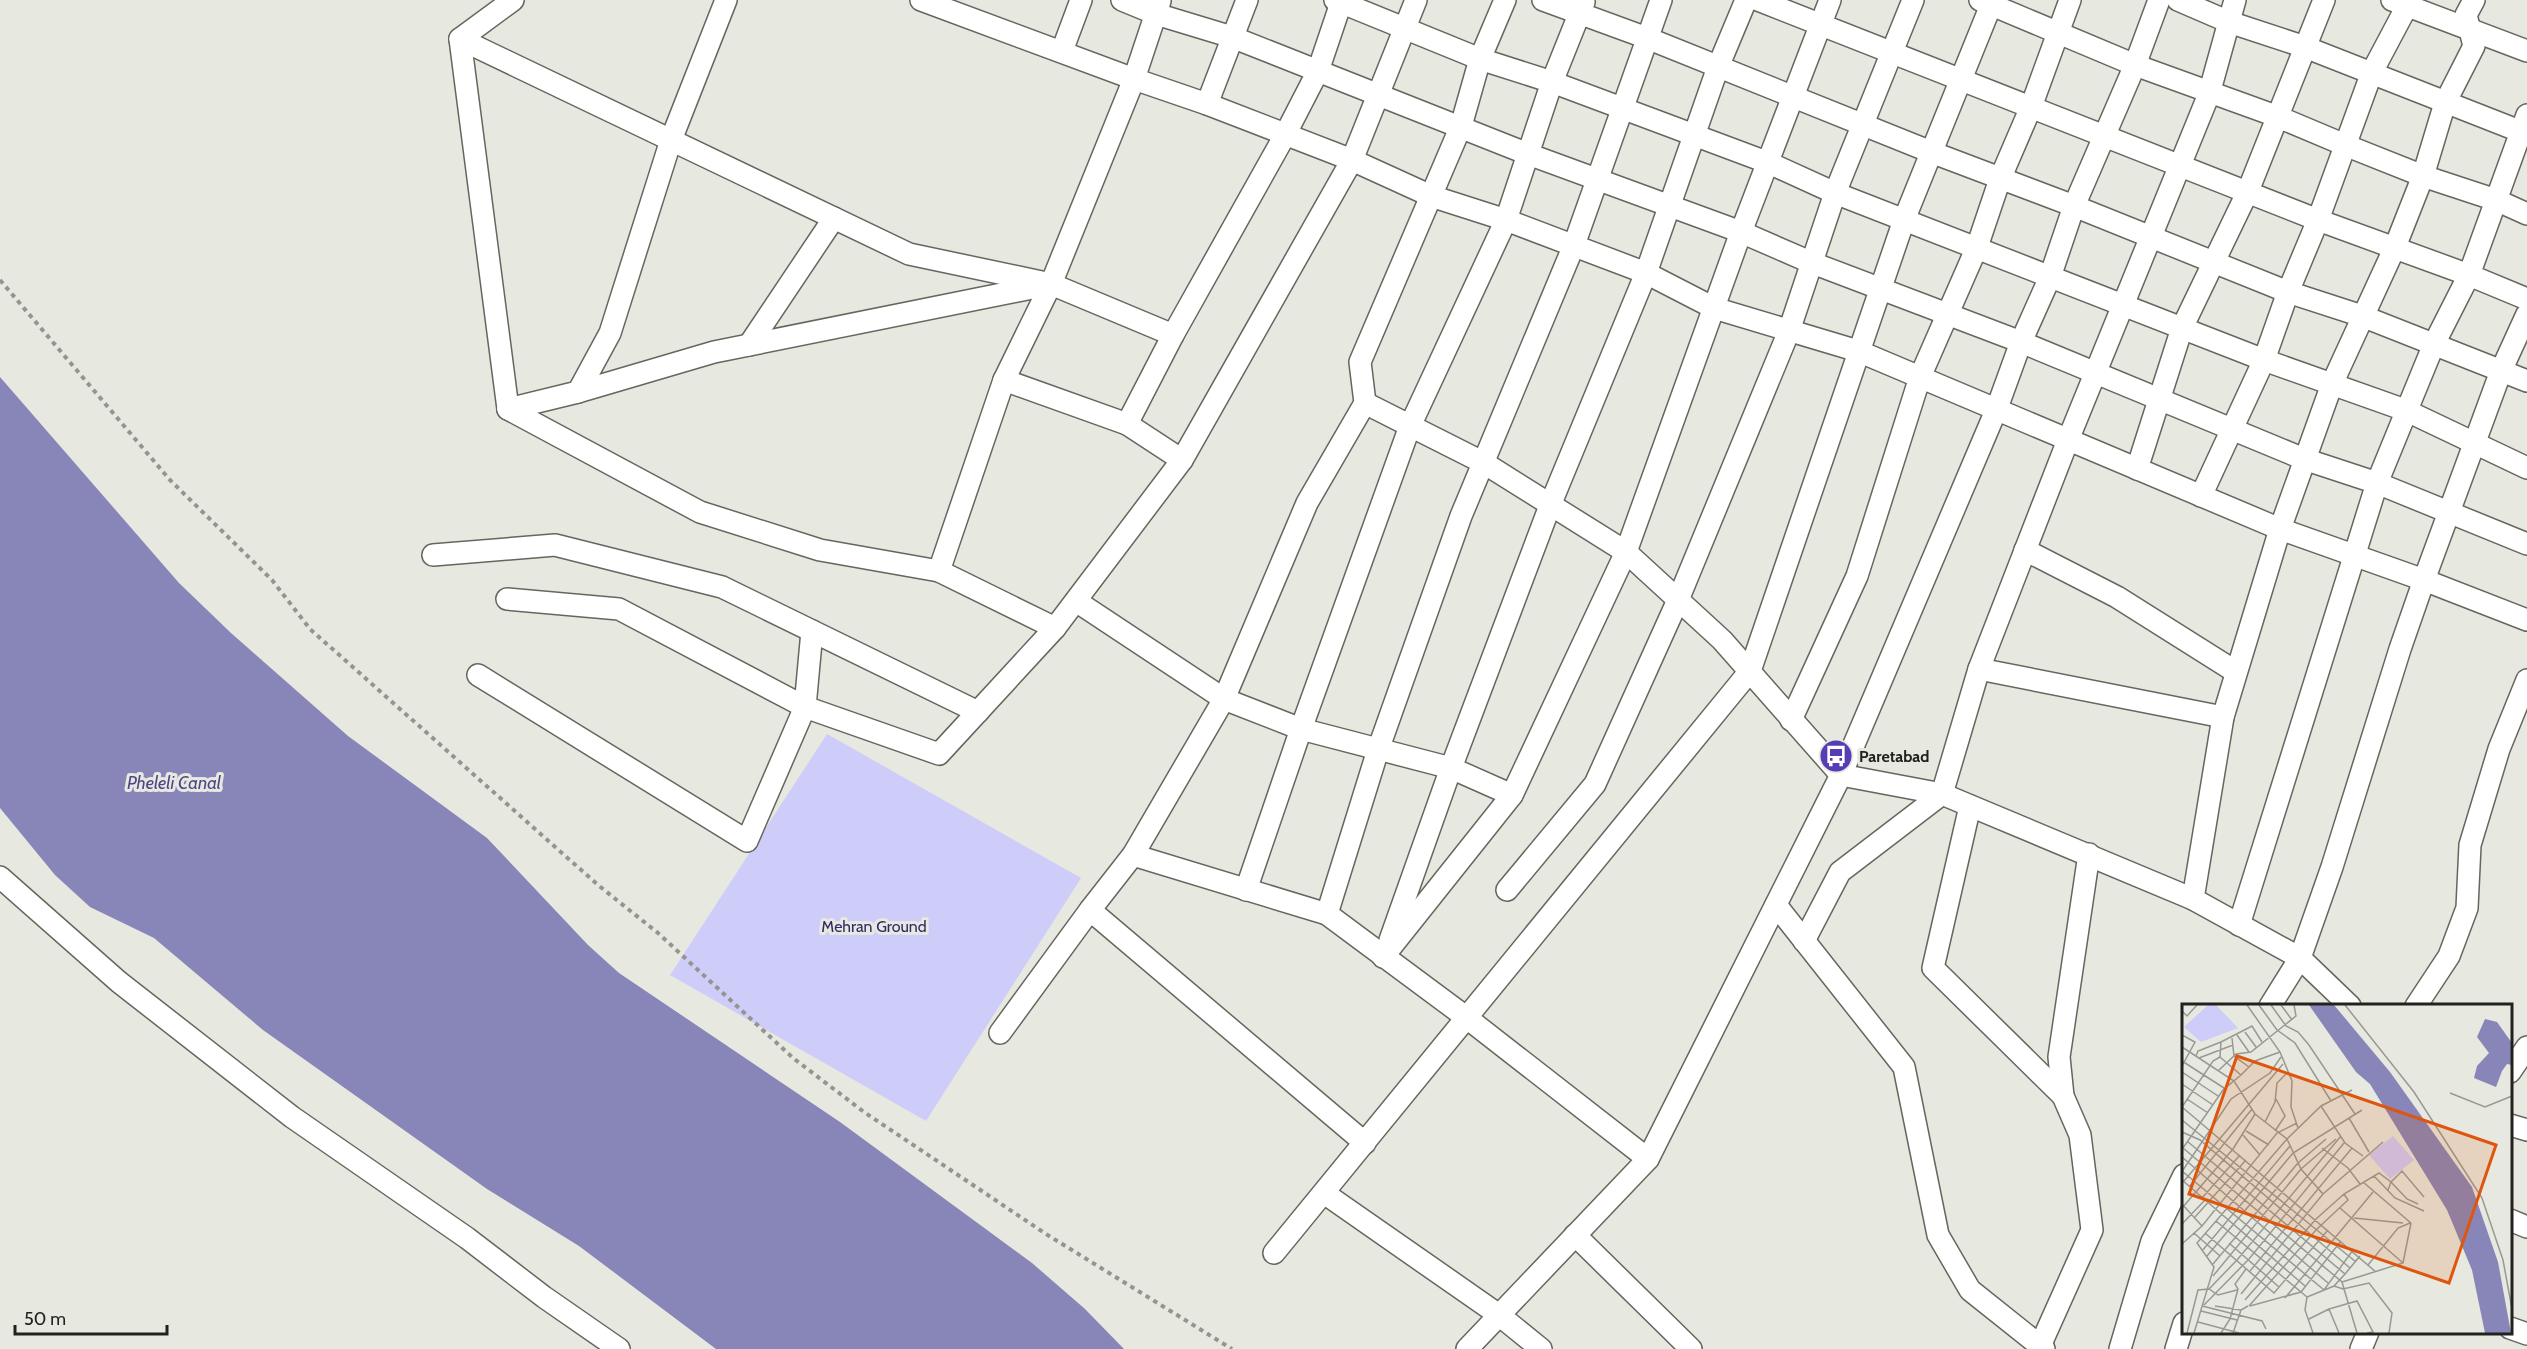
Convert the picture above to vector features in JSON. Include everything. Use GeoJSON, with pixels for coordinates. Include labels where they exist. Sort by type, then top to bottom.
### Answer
{"type":"FeatureCollection","features":[{"type":"Feature","properties":{"kind":"street"},"geometry":{"type":"LineString","coordinates":[[460,39],[513,0]]}},
{"type":"Feature","properties":{"kind":"street"},"geometry":{"type":"LineString","coordinates":[[578,392],[610,333],[671,140],[726,0]]}},
{"type":"Feature","properties":{"kind":"street"},"geometry":{"type":"LineString","coordinates":[[1062,51],[1081,0]]}},
{"type":"Feature","properties":{"kind":"street"},"geometry":{"type":"LineString","coordinates":[[1122,0],[1158,7],[1528,154],[1741,232],[1810,262],[2021,342],[2304,459],[2377,483],[2527,544]]}},
{"type":"Feature","properties":{"kind":"street"},"geometry":{"type":"LineString","coordinates":[[1207,104],[1248,0]]}},
{"type":"Feature","properties":{"kind":"street"},"geometry":{"type":"LineString","coordinates":[[507,599],[619,609],[805,707],[939,754],[1055,628],[1182,460],[1352,160],[1416,0]]}},
{"type":"Feature","properties":{"kind":"street"},"geometry":{"type":"LineString","coordinates":[[1000,1033],[1133,855],[1224,699],[1307,503],[1365,403],[1360,362],[1461,126],[1480,59],[1505,0]]}},
{"type":"Feature","properties":{"kind":"street"},"geometry":{"type":"LineString","coordinates":[[1543,0],[1583,7],[1647,38],[1931,152],[2074,206],[2288,292],[2362,316],[2527,381]]}},
{"type":"Feature","properties":{"kind":"street"},"geometry":{"type":"LineString","coordinates":[[1327,914],[1378,750],[1461,516],[1574,245],[1661,0]]}},
{"type":"Feature","properties":{"kind":"street"},"geometry":{"type":"LineString","coordinates":[[1383,957],[1451,768],[1551,503],[1646,273],[1693,135],[1746,0]]}},
{"type":"Feature","properties":{"kind":"street"},"geometry":{"type":"LineString","coordinates":[[1758,0],[2318,220],[2469,275],[2527,300]]}},
{"type":"Feature","properties":{"kind":"street"},"geometry":{"type":"LineString","coordinates":[[1383,957],[1512,795],[1626,552],[1741,232],[1795,97],[1830,0]]}},
{"type":"Feature","properties":{"kind":"street"},"geometry":{"type":"LineString","coordinates":[[1507,890],[1595,784],[1678,600],[1789,331],[1810,262],[1835,193],[1913,0]]}},
{"type":"Feature","properties":{"kind":"street"},"geometry":{"type":"LineString","coordinates":[[1791,720],[1857,576],[1920,378],[1977,247],[2000,179],[2031,107],[2056,32],[2070,0]]}},
{"type":"Feature","properties":{"kind":"street"},"geometry":{"type":"LineString","coordinates":[[1467,1349],[1648,1159],[1842,775],[1997,408],[2021,342],[2050,277],[2074,206],[2135,65],[2159,0]]}},
{"type":"Feature","properties":{"kind":"street"},"geometry":{"type":"LineString","coordinates":[[2178,0],[2229,22],[2305,47],[2445,102],[2525,127],[2469,275],[2434,344],[2377,483],[2239,925]]}},
{"type":"Feature","properties":{"kind":"street"},"geometry":{"type":"LineString","coordinates":[[1804,941],[1840,872],[1942,794],[1979,669],[2068,440],[2209,94],[2235,0]]}},
{"type":"Feature","properties":{"kind":"street"},"geometry":{"type":"LineString","coordinates":[[2137,469],[2182,328],[2248,191],[2324,0]]}},
{"type":"Feature","properties":{"kind":"street"},"geometry":{"type":"LineString","coordinates":[[2193,899],[2223,717],[2280,529],[2332,384],[2395,247],[2423,176],[2445,102],[2474,46],[2466,15],[2474,0]]}},
{"type":"Feature","properties":{"kind":"street"},"geometry":{"type":"LineString","coordinates":[[929,1],[1352,160],[1431,196],[1506,220],[1646,273],[1714,308],[1858,351],[2280,529],[2424,580],[2527,620]]}},
{"type":"Feature","properties":{"kind":"street"},"geometry":{"type":"LineString","coordinates":[[1127,424],[1173,335],[1285,135],[1318,71],[1339,1],[1480,59],[1552,81],[1768,163],[1835,193],[2122,306],[2405,410],[2527,468]]}},
{"type":"Feature","properties":{"kind":"street"},"geometry":{"type":"LineString","coordinates":[[1274,1253],[1749,671],[1904,220],[1962,79],[1988,2],[2135,65],[2209,94],[2276,116],[2423,176],[2496,200],[2527,214]]}},
{"type":"Feature","properties":{"kind":"street"},"geometry":{"type":"LineString","coordinates":[[2201,496],[2264,360],[2399,3],[2527,51]]}},
{"type":"Feature","properties":{"kind":"street"},"geometry":{"type":"LineString","coordinates":[[939,571],[1004,380],[1051,284],[1134,79],[1158,7]]}},
{"type":"Feature","properties":{"kind":"street"},"geometry":{"type":"LineString","coordinates":[[1246,890],[1410,426],[1506,220],[1552,81],[1583,7]]}},
{"type":"Feature","properties":{"kind":"street"},"geometry":{"type":"LineString","coordinates":[[460,39],[909,254],[1051,284],[1173,335]]}},
{"type":"Feature","properties":{"kind":"street"},"geometry":{"type":"LineString","coordinates":[[460,39],[508,409]]}},
{"type":"Feature","properties":{"kind":"street"},"geometry":{"type":"LineString","coordinates":[[749,345],[834,218]]}},
{"type":"Feature","properties":{"kind":"street"},"geometry":{"type":"LineString","coordinates":[[508,409],[578,392],[714,352],[1051,284]]}},
{"type":"Feature","properties":{"kind":"street"},"geometry":{"type":"LineString","coordinates":[[2271,1004],[2300,958],[2332,867],[2396,660],[2424,580],[2501,371],[2527,314]]}},
{"type":"Feature","properties":{"kind":"street"},"geometry":{"type":"LineString","coordinates":[[1004,380],[1127,424],[1182,460]]}},
{"type":"Feature","properties":{"kind":"street"},"geometry":{"type":"LineString","coordinates":[[1365,403],[1484,463],[1626,552],[1722,640],[1842,775],[1942,794],[2193,899],[2300,958],[2349,1004]]}},
{"type":"Feature","properties":{"kind":"street"},"geometry":{"type":"LineString","coordinates":[[508,409],[700,512],[820,550],[939,571],[1055,628]]}},
{"type":"Feature","properties":{"kind":"street"},"geometry":{"type":"LineString","coordinates":[[434,555],[555,545],[722,588],[978,712]]}},
{"type":"Feature","properties":{"kind":"street"},"geometry":{"type":"LineString","coordinates":[[2025,550],[2117,597],[2236,672]]}},
{"type":"Feature","properties":{"kind":"street"},"geometry":{"type":"LineString","coordinates":[[1076,601],[1224,699],[1301,729],[1451,768],[1512,795]]}},
{"type":"Feature","properties":{"kind":"street"},"geometry":{"type":"LineString","coordinates":[[478,675],[747,841],[805,707],[812,631]]}},
{"type":"Feature","properties":{"kind":"street"},"geometry":{"type":"LineString","coordinates":[[1979,669],[2223,717]]}},
{"type":"Feature","properties":{"kind":"street"},"geometry":{"type":"LineString","coordinates":[[2417,1004],[2449,956],[2467,908],[2470,845],[2499,748],[2527,680]]}},
{"type":"Feature","properties":{"kind":"street"},"geometry":{"type":"LineString","coordinates":[[1970,806],[1933,968],[2063,1096]]}},
{"type":"Feature","properties":{"kind":"street"},"geometry":{"type":"LineString","coordinates":[[1776,905],[1904,1067],[1938,1235],[1970,1290],[2042,1347],[2092,1230],[2080,1135],[2063,1096],[2059,1057],[2089,854]]}},
{"type":"Feature","properties":{"kind":"street"},"geometry":{"type":"LineString","coordinates":[[1133,855],[1327,914],[1467,1018],[1648,1159]]}},
{"type":"Feature","properties":{"kind":"street"},"geometry":{"type":"LineString","coordinates":[[0,877],[119,982],[292,1118],[467,1238],[544,1297],[619,1349]]}},
{"type":"Feature","properties":{"kind":"street"},"geometry":{"type":"LineString","coordinates":[[1090,910],[1365,1143]]}},
{"type":"Feature","properties":{"kind":"street"},"geometry":{"type":"LineString","coordinates":[[2512,1070],[2527,1047]]}},
{"type":"Feature","properties":{"kind":"street"},"geometry":{"type":"LineString","coordinates":[[2512,1125],[2527,1130]]}},
{"type":"Feature","properties":{"kind":"street"},"geometry":{"type":"LineString","coordinates":[[2120,1349],[2151,1241],[2182,1179]]}},
{"type":"Feature","properties":{"kind":"street"},"geometry":{"type":"LineString","coordinates":[[1324,1193],[1499,1315],[1541,1349]]}},
{"type":"Feature","properties":{"kind":"street"},"geometry":{"type":"LineString","coordinates":[[2512,1220],[2527,1227]]}},
{"type":"Feature","properties":{"kind":"street"},"geometry":{"type":"LineString","coordinates":[[1575,1235],[1691,1349]]}},
{"type":"Feature","properties":{"kind":"street"},"geometry":{"type":"LineString","coordinates":[[2512,1328],[2527,1334]]}},
{"type":"Feature","properties":{"kind":"street"},"geometry":{"type":"LineString","coordinates":[[2176,1349],[2182,1330]]}},
{"type":"Feature","properties":{"kind":"street"},"geometry":{"type":"LineString","coordinates":[[2361,1349],[2367,1334]]}},
{"type":"Feature","properties":{"kind":"path"},"geometry":{"type":"LineString","coordinates":[[0,280],[170,480],[272,580],[310,630],[598,885],[658,933],[793,1058],[864,1113],[1046,1234],[1232,1349]]}},
{"type":"Feature","properties":{"kind":"green space","name":"Mehran Ground"},"geometry":{"type":"Polygon","coordinates":[[[827,734],[1081,878],[926,1121],[670,975],[827,734]]]}},
{"type":"Feature","properties":{"kind":"water","name":"Pheleli Canal"},"geometry":{"type":"Polygon","coordinates":[[[0,377],[179,583],[231,633],[348,736],[487,838],[588,945],[619,973],[840,1122],[1032,1263],[1085,1309],[1124,1349],[716,1349],[579,1246],[487,1189],[263,1030],[154,938],[90,907],[55,875],[0,808],[0,377]]]}},
{"type":"Feature","properties":{"kind":"place","name":"Paretabad"},"geometry":{"type":"Point","coordinates":[1836,756]}}]}
